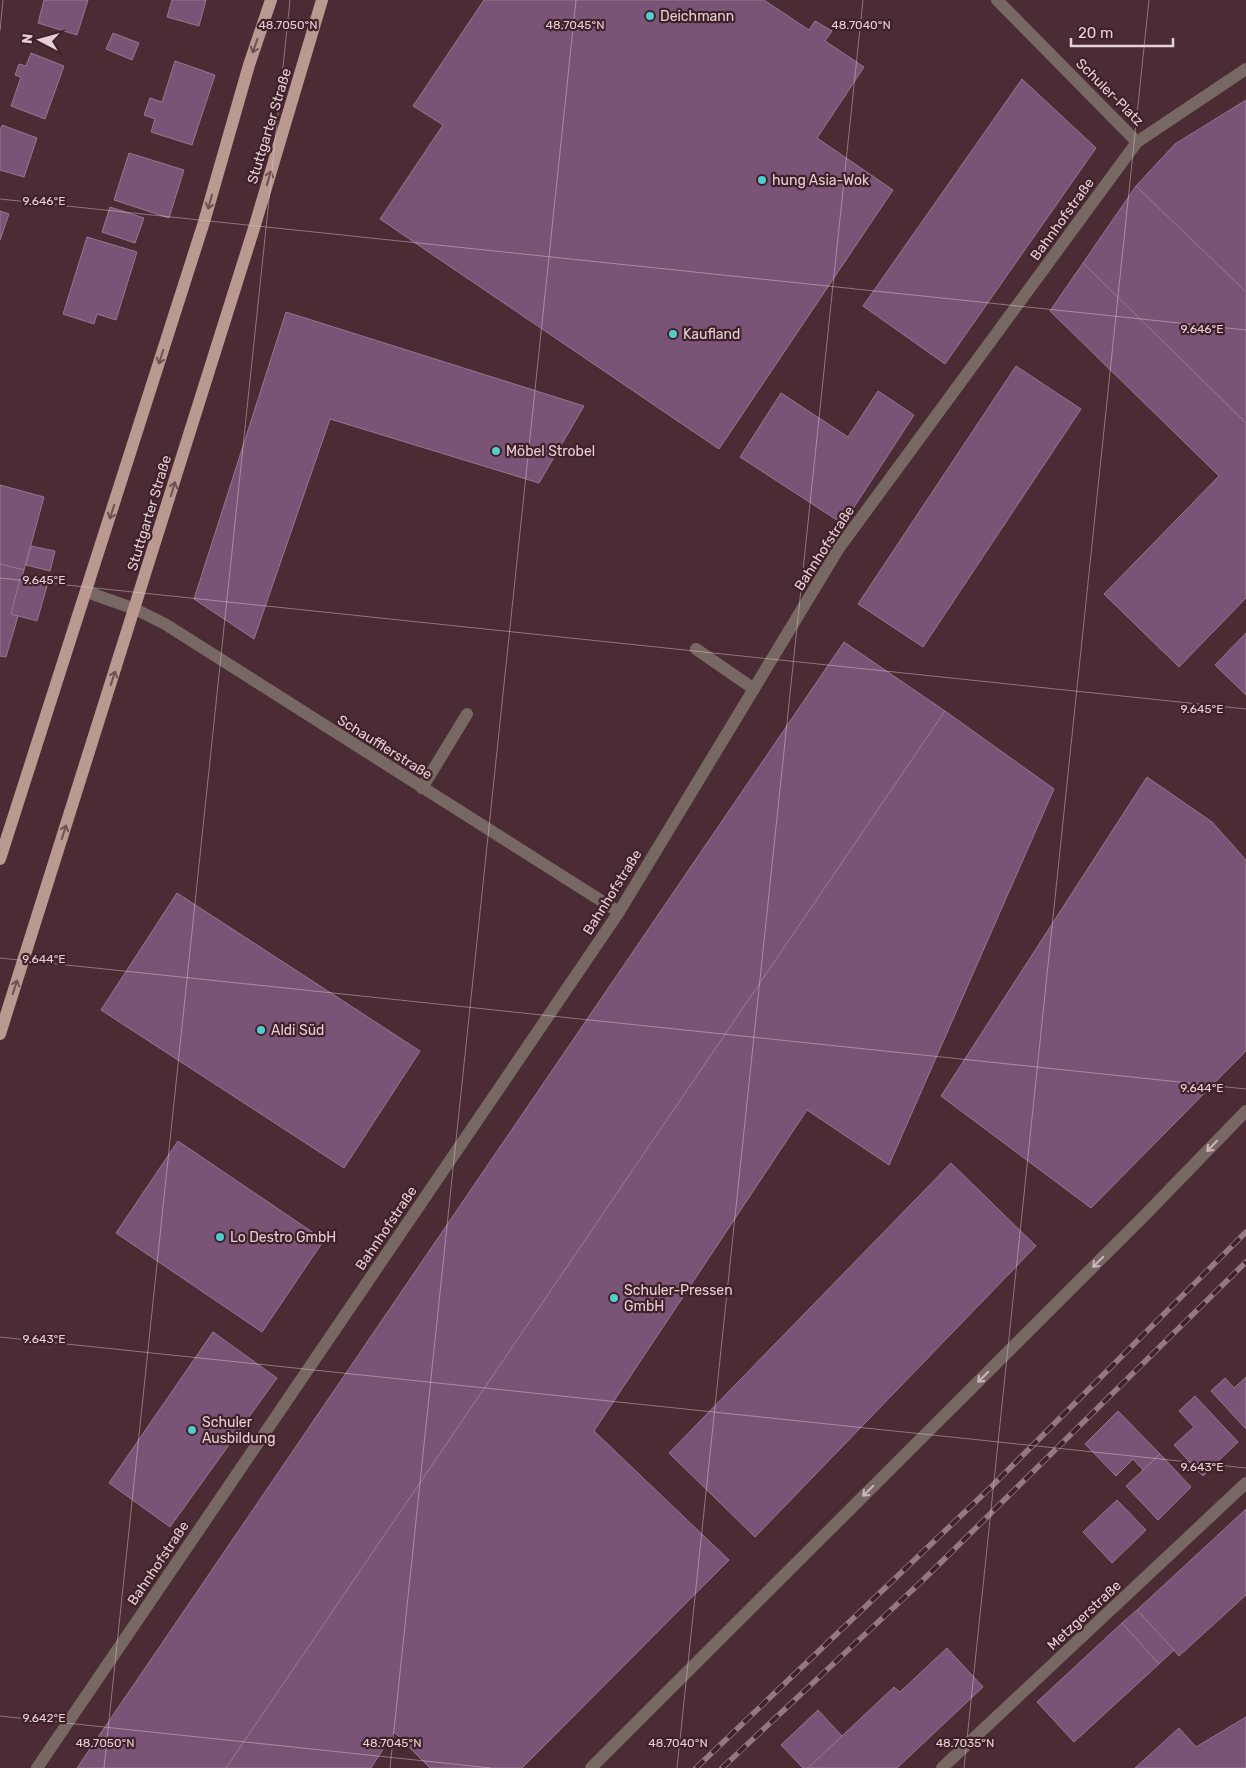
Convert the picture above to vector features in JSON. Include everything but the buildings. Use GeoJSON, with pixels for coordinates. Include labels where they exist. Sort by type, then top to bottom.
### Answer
{"type":"FeatureCollection","features":[{"type":"Feature","properties":{"kind":"main road"},"geometry":{"type":"LineString","coordinates":[[0,859],[204,222],[249,65],[271,0]]}},
{"type":"Feature","properties":{"kind":"main road","name":"Stuttgarter Straße"},"geometry":{"type":"LineString","coordinates":[[0,1034],[252,234],[322,0]]}},
{"type":"Feature","properties":{"kind":"street","name":"Schuler-Platz"},"geometry":{"type":"LineString","coordinates":[[997,0],[1137,142]]}},
{"type":"Feature","properties":{"kind":"street","name":"Bahnhofstraße"},"geometry":{"type":"LineString","coordinates":[[37,1768],[619,912],[839,548],[1137,142],[1246,69]]}},
{"type":"Feature","properties":{"kind":"street","name":"Schaufflerstraße"},"geometry":{"type":"LineString","coordinates":[[87,592],[135,609],[164,624],[619,912]]}},
{"type":"Feature","properties":{"kind":"street"},"geometry":{"type":"LineString","coordinates":[[696,649],[754,689]]}},
{"type":"Feature","properties":{"kind":"street"},"geometry":{"type":"LineString","coordinates":[[422,788],[467,714]]}},
{"type":"Feature","properties":{"kind":"street"},"geometry":{"type":"LineString","coordinates":[[591,1768],[1145,1215],[1246,1111]]}},
{"type":"Feature","properties":{"kind":"street","name":"Metzgerstraße"},"geometry":{"type":"LineString","coordinates":[[942,1768],[1246,1483]]}},
{"type":"Feature","properties":{"kind":"railway"},"geometry":{"type":"LineString","coordinates":[[696,1768],[991,1487],[1246,1232]]}},
{"type":"Feature","properties":{"kind":"railway"},"geometry":{"type":"LineString","coordinates":[[722,1768],[922,1581],[1246,1262]]}},
{"type":"Feature","properties":{"kind":"place","name":"Deichmann"},"geometry":{"type":"Point","coordinates":[650,16]}},
{"type":"Feature","properties":{"kind":"place","name":"hung Asia-Wok"},"geometry":{"type":"Point","coordinates":[762,180]}},
{"type":"Feature","properties":{"kind":"place","name":"Kaufland"},"geometry":{"type":"Point","coordinates":[673,334]}},
{"type":"Feature","properties":{"kind":"place","name":"Möbel Strobel"},"geometry":{"type":"Point","coordinates":[496,451]}},
{"type":"Feature","properties":{"kind":"place","name":"Aldi Süd"},"geometry":{"type":"Point","coordinates":[261,1030]}},
{"type":"Feature","properties":{"kind":"place","name":"Lo Destro GmbH"},"geometry":{"type":"Point","coordinates":[220,1237]}},
{"type":"Feature","properties":{"kind":"place","name":"Schuler-Pressen GmbH"},"geometry":{"type":"Point","coordinates":[614,1298]}},
{"type":"Feature","properties":{"kind":"place","name":"Schuler Ausbildung"},"geometry":{"type":"Point","coordinates":[192,1430]}}]}
